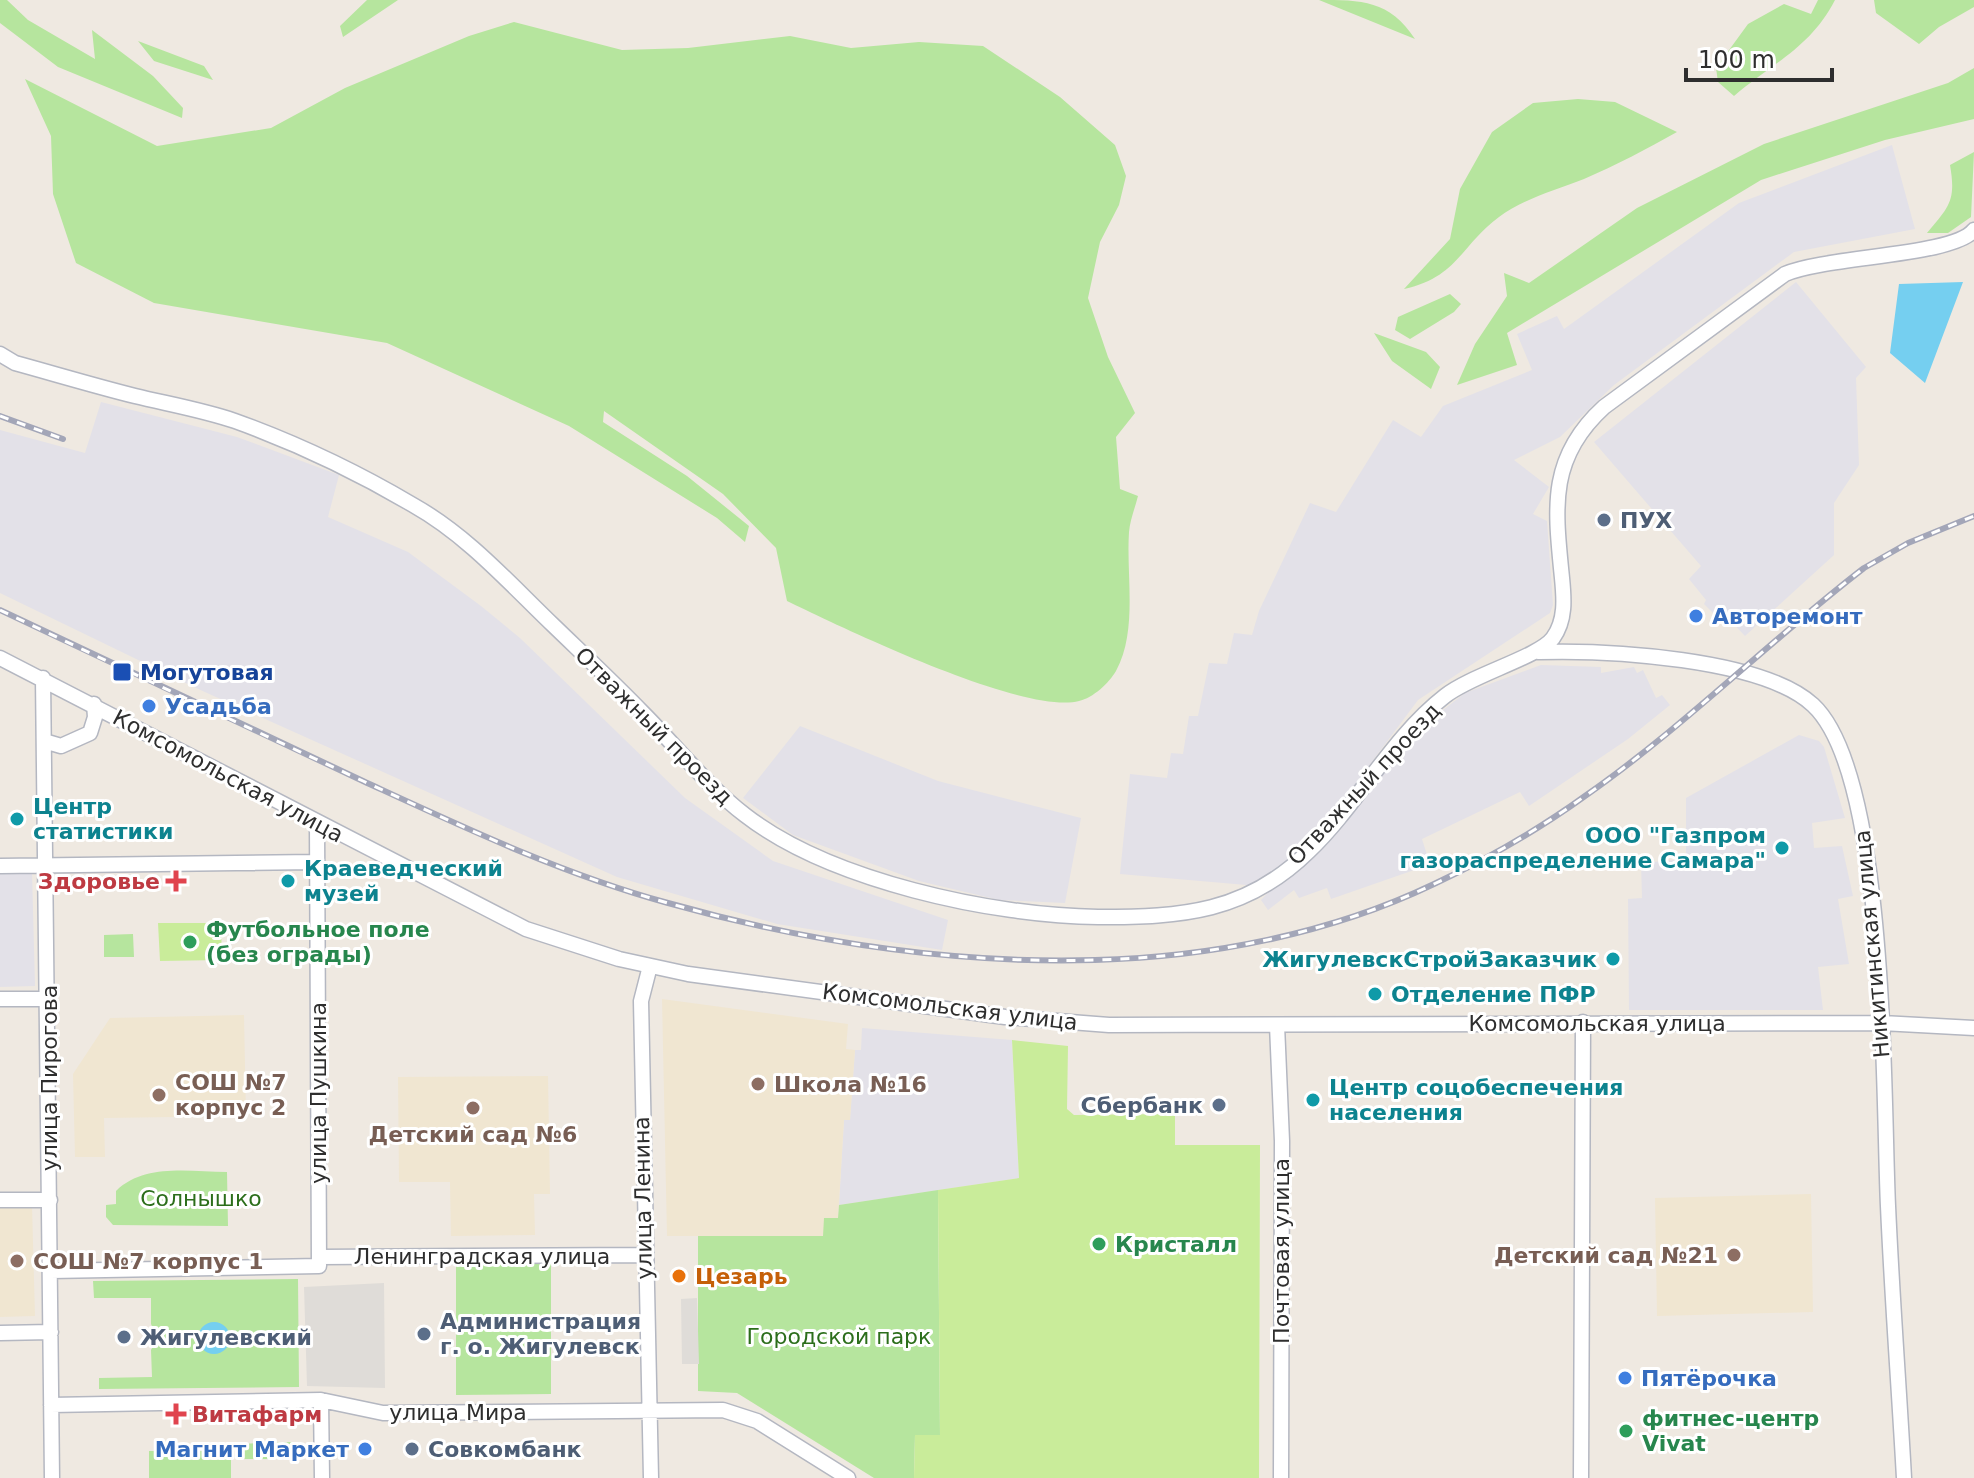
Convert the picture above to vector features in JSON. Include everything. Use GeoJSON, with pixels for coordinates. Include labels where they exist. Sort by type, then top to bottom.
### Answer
{"type":"FeatureCollection","features":[{"type":"Feature","properties":{"kind":"street"},"geometry":{"type":"LineString","coordinates":[[1538,652],[1554,637],[1562,618],[1557,495],[1562,465],[1585,424],[1785,274],[1813,264],[1860,256],[1944,247],[1974,230]]}},
{"type":"Feature","properties":{"kind":"street","name":"Отважный проезд"},"geometry":{"type":"LineString","coordinates":[[0,354],[15,363],[230,419],[292,443],[415,506],[466,540],[642,712],[711,786],[779,838],[833,864],[994,909],[1036,916],[1152,916],[1213,909],[1241,900],[1264,887],[1309,851],[1405,736],[1446,695],[1496,666],[1538,652]]}},
{"type":"Feature","properties":{"kind":"street","name":"Никитинская улица"},"geometry":{"type":"LineString","coordinates":[[1538,652],[1629,656],[1739,669],[1790,690],[1810,702],[1826,718],[1841,749],[1865,841],[1882,1023],[1891,1274],[1904,1478]]}},
{"type":"Feature","properties":{"kind":"street","name":"Комсомольская улица"},"geometry":{"type":"LineString","coordinates":[[0,658],[526,929],[650,966],[1049,1022],[1277,1025],[1882,1023],[1974,1028]]}},
{"type":"Feature","properties":{"kind":"street"},"geometry":{"type":"LineString","coordinates":[[0,671],[38,676]]}},
{"type":"Feature","properties":{"kind":"street","name":"улица Пирогова"},"geometry":{"type":"LineString","coordinates":[[38,676],[44,741],[47,866],[52,1478]]}},
{"type":"Feature","properties":{"kind":"street"},"geometry":{"type":"LineString","coordinates":[[44,741],[61,746],[90,733],[95,717],[94,704]]}},
{"type":"Feature","properties":{"kind":"street","name":"улица Пушкина"},"geometry":{"type":"LineString","coordinates":[[317,823],[320,1262]]}},
{"type":"Feature","properties":{"kind":"street","name":"Комсомольская улица"},"geometry":{"type":"LineString","coordinates":[[0,866],[316,862]]}},
{"type":"Feature","properties":{"kind":"street","name":"улица Ленина"},"geometry":{"type":"LineString","coordinates":[[650,966],[641,1001],[651,1478]]}},
{"type":"Feature","properties":{"kind":"street"},"geometry":{"type":"LineString","coordinates":[[0,999],[49,999]]}},
{"type":"Feature","properties":{"kind":"street"},"geometry":{"type":"LineString","coordinates":[[1581,1478],[1583,1022]]}},
{"type":"Feature","properties":{"kind":"street","name":"Почтовая улица"},"geometry":{"type":"LineString","coordinates":[[1277,1025],[1282,1157],[1281,1478]]}},
{"type":"Feature","properties":{"kind":"street"},"geometry":{"type":"LineString","coordinates":[[0,1200],[50,1200]]}},
{"type":"Feature","properties":{"kind":"street","name":"Ленинградская улица"},"geometry":{"type":"LineString","coordinates":[[51,1271],[644,1255]]}},
{"type":"Feature","properties":{"kind":"street"},"geometry":{"type":"LineString","coordinates":[[0,1333],[51,1332]]}},
{"type":"Feature","properties":{"kind":"street"},"geometry":{"type":"LineString","coordinates":[[321,1400],[322,1478]]}},
{"type":"Feature","properties":{"kind":"street","name":"улица Мира"},"geometry":{"type":"LineString","coordinates":[[51,1405],[321,1400],[383,1413],[736,1412],[757,1421],[848,1478]]}},
{"type":"Feature","properties":{"kind":"shaded area"},"geometry":{"type":"Polygon","coordinates":[[[1892,145],[1915,229],[1794,252],[1614,385],[1560,437],[1514,460],[1549,487],[1533,514],[1547,521],[1553,605],[1550,613],[1418,700],[1307,849],[1258,886],[1120,874],[1130,774],[1167,778],[1171,753],[1183,754],[1189,716],[1198,716],[1209,663],[1227,664],[1234,633],[1252,635],[1259,611],[1310,503],[1336,512],[1393,420],[1421,437],[1443,406],[1532,370],[1517,334],[1557,316],[1564,329],[1739,203],[1892,145]]]}},
{"type":"Feature","properties":{"kind":"shaded area"},"geometry":{"type":"Polygon","coordinates":[[[1796,282],[1866,367],[1856,378],[1859,465],[1834,503],[1834,555],[1745,636],[1721,611],[1716,616],[1704,604],[1706,600],[1689,579],[1701,566],[1594,442],[1796,282]]]}},
{"type":"Feature","properties":{"kind":"shaded area"},"geometry":{"type":"Polygon","coordinates":[[[101,402],[237,437],[339,475],[328,517],[408,552],[481,606],[520,638],[685,798],[773,861],[948,920],[942,950],[777,924],[617,877],[196,688],[0,593],[0,430],[85,453],[101,402]]]}},
{"type":"Feature","properties":{"kind":"shaded area"},"geometry":{"type":"Polygon","coordinates":[[[1541,665],[1601,667],[1601,673],[1634,667],[1637,673],[1643,670],[1656,698],[1662,695],[1670,705],[1628,739],[1529,806],[1520,792],[1422,839],[1428,858],[1419,861],[1420,868],[1331,899],[1327,888],[1299,898],[1294,890],[1268,910],[1261,900],[1438,714],[1465,693],[1541,665]]]}},
{"type":"Feature","properties":{"kind":"shaded area"},"geometry":{"type":"Polygon","coordinates":[[[800,726],[938,781],[1081,818],[1065,903],[999,900],[919,881],[793,835],[743,798],[800,726]]]}},
{"type":"Feature","properties":{"kind":"shaded area"},"geometry":{"type":"Polygon","coordinates":[[[1799,735],[1819,741],[1824,747],[1845,818],[1812,823],[1814,848],[1842,846],[1853,896],[1838,899],[1849,964],[1818,967],[1823,1010],[1629,1010],[1628,899],[1642,898],[1641,863],[1686,859],[1686,798],[1799,735]]]}},
{"type":"Feature","properties":{"kind":"shaded area"},"geometry":{"type":"Polygon","coordinates":[[[32,872],[35,986],[0,987],[0,873],[32,872]]]}},
{"type":"Feature","properties":{"kind":"shaded area","name":"Школа №16"},"geometry":{"type":"Polygon","coordinates":[[[662,999],[848,1024],[846,1049],[855,1050],[850,1120],[844,1120],[838,1218],[824,1236],[667,1236],[662,999]]]}},
{"type":"Feature","properties":{"kind":"shaded area","name":"СОШ №7 корпус 2"},"geometry":{"type":"Polygon","coordinates":[[[244,1015],[246,1116],[104,1118],[105,1157],[75,1157],[73,1074],[110,1018],[244,1015]]]}},
{"type":"Feature","properties":{"kind":"shaded area"},"geometry":{"type":"Polygon","coordinates":[[[862,1028],[1012,1040],[1019,1178],[839,1205],[844,1119],[850,1119],[855,1050],[861,1050],[862,1028]]]}},
{"type":"Feature","properties":{"kind":"shaded area"},"geometry":{"type":"Polygon","coordinates":[[[548,1076],[550,1194],[534,1194],[535,1235],[451,1236],[450,1182],[399,1182],[398,1077],[548,1076]]]}},
{"type":"Feature","properties":{"kind":"shaded area","name":"Детский сад №21"},"geometry":{"type":"Polygon","coordinates":[[[1811,1194],[1813,1312],[1657,1316],[1655,1198],[1811,1194]]]}},
{"type":"Feature","properties":{"kind":"shaded area","name":"СОШ №7 корпус 1"},"geometry":{"type":"Polygon","coordinates":[[[32,1205],[35,1316],[0,1317],[0,1206],[32,1205]]]}},
{"type":"Feature","properties":{"kind":"shaded area"},"geometry":{"type":"Polygon","coordinates":[[[384,1283],[385,1388],[307,1386],[304,1287],[384,1283]]]}},
{"type":"Feature","properties":{"kind":"shaded area"},"geometry":{"type":"Polygon","coordinates":[[[697,1298],[699,1364],[682,1364],[681,1299],[697,1298]]]}},
{"type":"Feature","properties":{"kind":"green space"},"geometry":{"type":"Polygon","coordinates":[[[0,0],[7,0],[28,20],[95,59],[92,30],[153,76],[183,108],[182,118],[58,67],[0,23],[0,0]]]}},
{"type":"Feature","properties":{"kind":"green space"},"geometry":{"type":"Polygon","coordinates":[[[367,0],[398,0],[343,37],[340,26],[367,0]]]}},
{"type":"Feature","properties":{"kind":"green space"},"geometry":{"type":"Polygon","coordinates":[[[1319,0],[1373,5],[1395,16],[1415,39],[1319,0]]]}},
{"type":"Feature","properties":{"kind":"green space"},"geometry":{"type":"Polygon","coordinates":[[[1818,0],[1835,0],[1815,30],[1790,53],[1734,96],[1718,82],[1716,68],[1748,24],[1784,4],[1811,14],[1818,0]]]}},
{"type":"Feature","properties":{"kind":"green space"},"geometry":{"type":"Polygon","coordinates":[[[1874,0],[1974,0],[1974,7],[1939,27],[1919,44],[1876,13],[1874,0]]]}},
{"type":"Feature","properties":{"kind":"green space"},"geometry":{"type":"Polygon","coordinates":[[[514,22],[622,50],[688,48],[790,36],[851,48],[919,42],[983,46],[1060,97],[1115,145],[1126,176],[1119,205],[1100,242],[1088,298],[1108,357],[1135,413],[1116,437],[1120,489],[1138,496],[1129,532],[1127,638],[1116,671],[1100,689],[1079,701],[1053,702],[1018,695],[933,666],[787,601],[776,548],[723,494],[604,411],[603,422],[687,476],[749,526],[745,542],[717,518],[569,426],[387,343],[154,303],[76,263],[53,194],[51,136],[25,79],[157,146],[271,128],[345,88],[469,36],[514,22]]]}},
{"type":"Feature","properties":{"kind":"green space"},"geometry":{"type":"Polygon","coordinates":[[[138,41],[204,66],[213,80],[154,61],[138,41]]]}},
{"type":"Feature","properties":{"kind":"green space"},"geometry":{"type":"Polygon","coordinates":[[[1974,68],[1974,119],[1885,140],[1761,180],[1507,333],[1517,365],[1457,385],[1475,344],[1507,296],[1504,273],[1529,283],[1637,208],[1764,144],[1948,83],[1974,68]]]}},
{"type":"Feature","properties":{"kind":"green space"},"geometry":{"type":"Polygon","coordinates":[[[1578,99],[1615,102],[1677,132],[1608,168],[1508,211],[1486,228],[1448,269],[1422,284],[1404,289],[1450,239],[1460,189],[1492,132],[1533,103],[1578,99]]]}},
{"type":"Feature","properties":{"kind":"green space"},"geometry":{"type":"Polygon","coordinates":[[[1974,152],[1971,217],[1948,233],[1927,233],[1949,202],[1952,187],[1950,165],[1974,152]]]}},
{"type":"Feature","properties":{"kind":"green space"},"geometry":{"type":"Polygon","coordinates":[[[1450,294],[1461,304],[1454,312],[1410,339],[1395,330],[1398,317],[1450,294]]]}},
{"type":"Feature","properties":{"kind":"green space"},"geometry":{"type":"Polygon","coordinates":[[[1374,333],[1426,352],[1440,367],[1431,389],[1392,361],[1374,333]]]}},
{"type":"Feature","properties":{"kind":"green space","name":"Футбольное поле (без ограды)"},"geometry":{"type":"Polygon","coordinates":[[[158,923],[221,923],[222,960],[160,961],[158,923]]]}},
{"type":"Feature","properties":{"kind":"green space"},"geometry":{"type":"Polygon","coordinates":[[[133,934],[134,957],[104,957],[104,935],[133,934]]]}},
{"type":"Feature","properties":{"kind":"green space","name":"Кристалл"},"geometry":{"type":"Polygon","coordinates":[[[1012,1040],[1068,1046],[1067,1109],[1074,1115],[1175,1114],[1175,1145],[1260,1145],[1259,1478],[914,1478],[915,1435],[940,1435],[938,1190],[1019,1178],[1012,1040]]]}},
{"type":"Feature","properties":{"kind":"green space","name":"Солнышко"},"geometry":{"type":"Polygon","coordinates":[[[168,1171],[227,1172],[228,1226],[113,1225],[106,1217],[106,1205],[116,1204],[116,1191],[140,1176],[168,1171]]]}},
{"type":"Feature","properties":{"kind":"green space","name":"Городской парк"},"geometry":{"type":"Polygon","coordinates":[[[938,1190],[940,1436],[915,1435],[914,1478],[874,1478],[737,1393],[698,1391],[698,1236],[823,1236],[824,1218],[838,1218],[839,1205],[938,1190]]]}},
{"type":"Feature","properties":{"kind":"green space"},"geometry":{"type":"Polygon","coordinates":[[[456,1263],[551,1263],[551,1394],[456,1395],[456,1263]]]}},
{"type":"Feature","properties":{"kind":"green space"},"geometry":{"type":"Polygon","coordinates":[[[298,1279],[299,1387],[99,1389],[99,1378],[152,1377],[151,1350],[157,1338],[151,1324],[151,1298],[94,1298],[93,1281],[298,1279]]]}},
{"type":"Feature","properties":{"kind":"green space"},"geometry":{"type":"Polygon","coordinates":[[[292,1442],[276,1459],[239,1459],[239,1444],[292,1442]]]}},
{"type":"Feature","properties":{"kind":"green space"},"geometry":{"type":"Polygon","coordinates":[[[149,1451],[231,1451],[231,1478],[149,1478],[149,1451]]]}},
{"type":"Feature","properties":{"kind":"water"},"geometry":{"type":"Polygon","coordinates":[[[1963,282],[1925,383],[1890,353],[1899,284],[1963,282]]]}},
{"type":"Feature","properties":{"kind":"water"},"geometry":{"type":"Polygon","coordinates":[[[214,1322],[225,1327],[230,1338],[225,1349],[214,1354],[203,1349],[198,1338],[203,1327],[214,1322]]]}},
{"type":"Feature","properties":{"kind":"railway"},"geometry":{"type":"LineString","coordinates":[[0,416],[63,439]]}},
{"type":"Feature","properties":{"kind":"railway"},"geometry":{"type":"LineString","coordinates":[[0,610],[227,718],[513,848],[590,878],[668,903],[773,929],[880,948],[987,958],[1138,958],[1269,940],[1353,917],[1493,854],[1567,809],[1621,770],[1864,568],[1908,543],[1974,516]]}},
{"type":"Feature","properties":{"kind":"place","name":"ПУХ"},"geometry":{"type":"Point","coordinates":[1604,520]}},
{"type":"Feature","properties":{"kind":"place","name":"Авторемонт"},"geometry":{"type":"Point","coordinates":[1696,616]}},
{"type":"Feature","properties":{"kind":"place","name":"Могутовая"},"geometry":{"type":"Point","coordinates":[122,672]}},
{"type":"Feature","properties":{"kind":"place","name":"Усадьба"},"geometry":{"type":"Point","coordinates":[149,706]}},
{"type":"Feature","properties":{"kind":"place","name":"Центр статистики"},"geometry":{"type":"Point","coordinates":[17,819]}},
{"type":"Feature","properties":{"kind":"place","name":"ООО \"Газпром газораспределение Самара\""},"geometry":{"type":"Point","coordinates":[1782,848]}},
{"type":"Feature","properties":{"kind":"place","name":"Здоровье"},"geometry":{"type":"Point","coordinates":[176,881]}},
{"type":"Feature","properties":{"kind":"place","name":"Краеведческий музей"},"geometry":{"type":"Point","coordinates":[288,881]}},
{"type":"Feature","properties":{"kind":"place","name":"Футбольное поле (без ограды)"},"geometry":{"type":"Point","coordinates":[190,942]}},
{"type":"Feature","properties":{"kind":"place","name":"ЖигулевскСтройЗаказчик"},"geometry":{"type":"Point","coordinates":[1613,959]}},
{"type":"Feature","properties":{"kind":"place","name":"Отделение ПФР"},"geometry":{"type":"Point","coordinates":[1375,994]}},
{"type":"Feature","properties":{"kind":"place","name":"Школа №16"},"geometry":{"type":"Point","coordinates":[758,1084]}},
{"type":"Feature","properties":{"kind":"place","name":"СОШ №7 корпус 2"},"geometry":{"type":"Point","coordinates":[159,1095]}},
{"type":"Feature","properties":{"kind":"place","name":"Центр соцобеспечения населения"},"geometry":{"type":"Point","coordinates":[1313,1100]}},
{"type":"Feature","properties":{"kind":"place","name":"Сбербанк"},"geometry":{"type":"Point","coordinates":[1219,1105]}},
{"type":"Feature","properties":{"kind":"place","name":"Детский сад №6"},"geometry":{"type":"Point","coordinates":[473,1108]}},
{"type":"Feature","properties":{"kind":"place","name":"Кристалл"},"geometry":{"type":"Point","coordinates":[1099,1244]}},
{"type":"Feature","properties":{"kind":"place","name":"Детский сад №21"},"geometry":{"type":"Point","coordinates":[1734,1255]}},
{"type":"Feature","properties":{"kind":"place","name":"СОШ №7 корпус 1"},"geometry":{"type":"Point","coordinates":[17,1261]}},
{"type":"Feature","properties":{"kind":"place","name":"Цезарь"},"geometry":{"type":"Point","coordinates":[679,1276]}},
{"type":"Feature","properties":{"kind":"place","name":"Администрация г. о. Жигулевск"},"geometry":{"type":"Point","coordinates":[424,1334]}},
{"type":"Feature","properties":{"kind":"place","name":"Жигулевский"},"geometry":{"type":"Point","coordinates":[124,1337]}},
{"type":"Feature","properties":{"kind":"place","name":"Пятёрочка"},"geometry":{"type":"Point","coordinates":[1625,1378]}},
{"type":"Feature","properties":{"kind":"place","name":"Витафарм"},"geometry":{"type":"Point","coordinates":[176,1414]}},
{"type":"Feature","properties":{"kind":"place","name":"фитнес-центр Vivat"},"geometry":{"type":"Point","coordinates":[1626,1431]}},
{"type":"Feature","properties":{"kind":"place","name":"Магнит Маркет"},"geometry":{"type":"Point","coordinates":[365,1449]}},
{"type":"Feature","properties":{"kind":"place","name":"Совкомбанк"},"geometry":{"type":"Point","coordinates":[412,1449]}}]}
